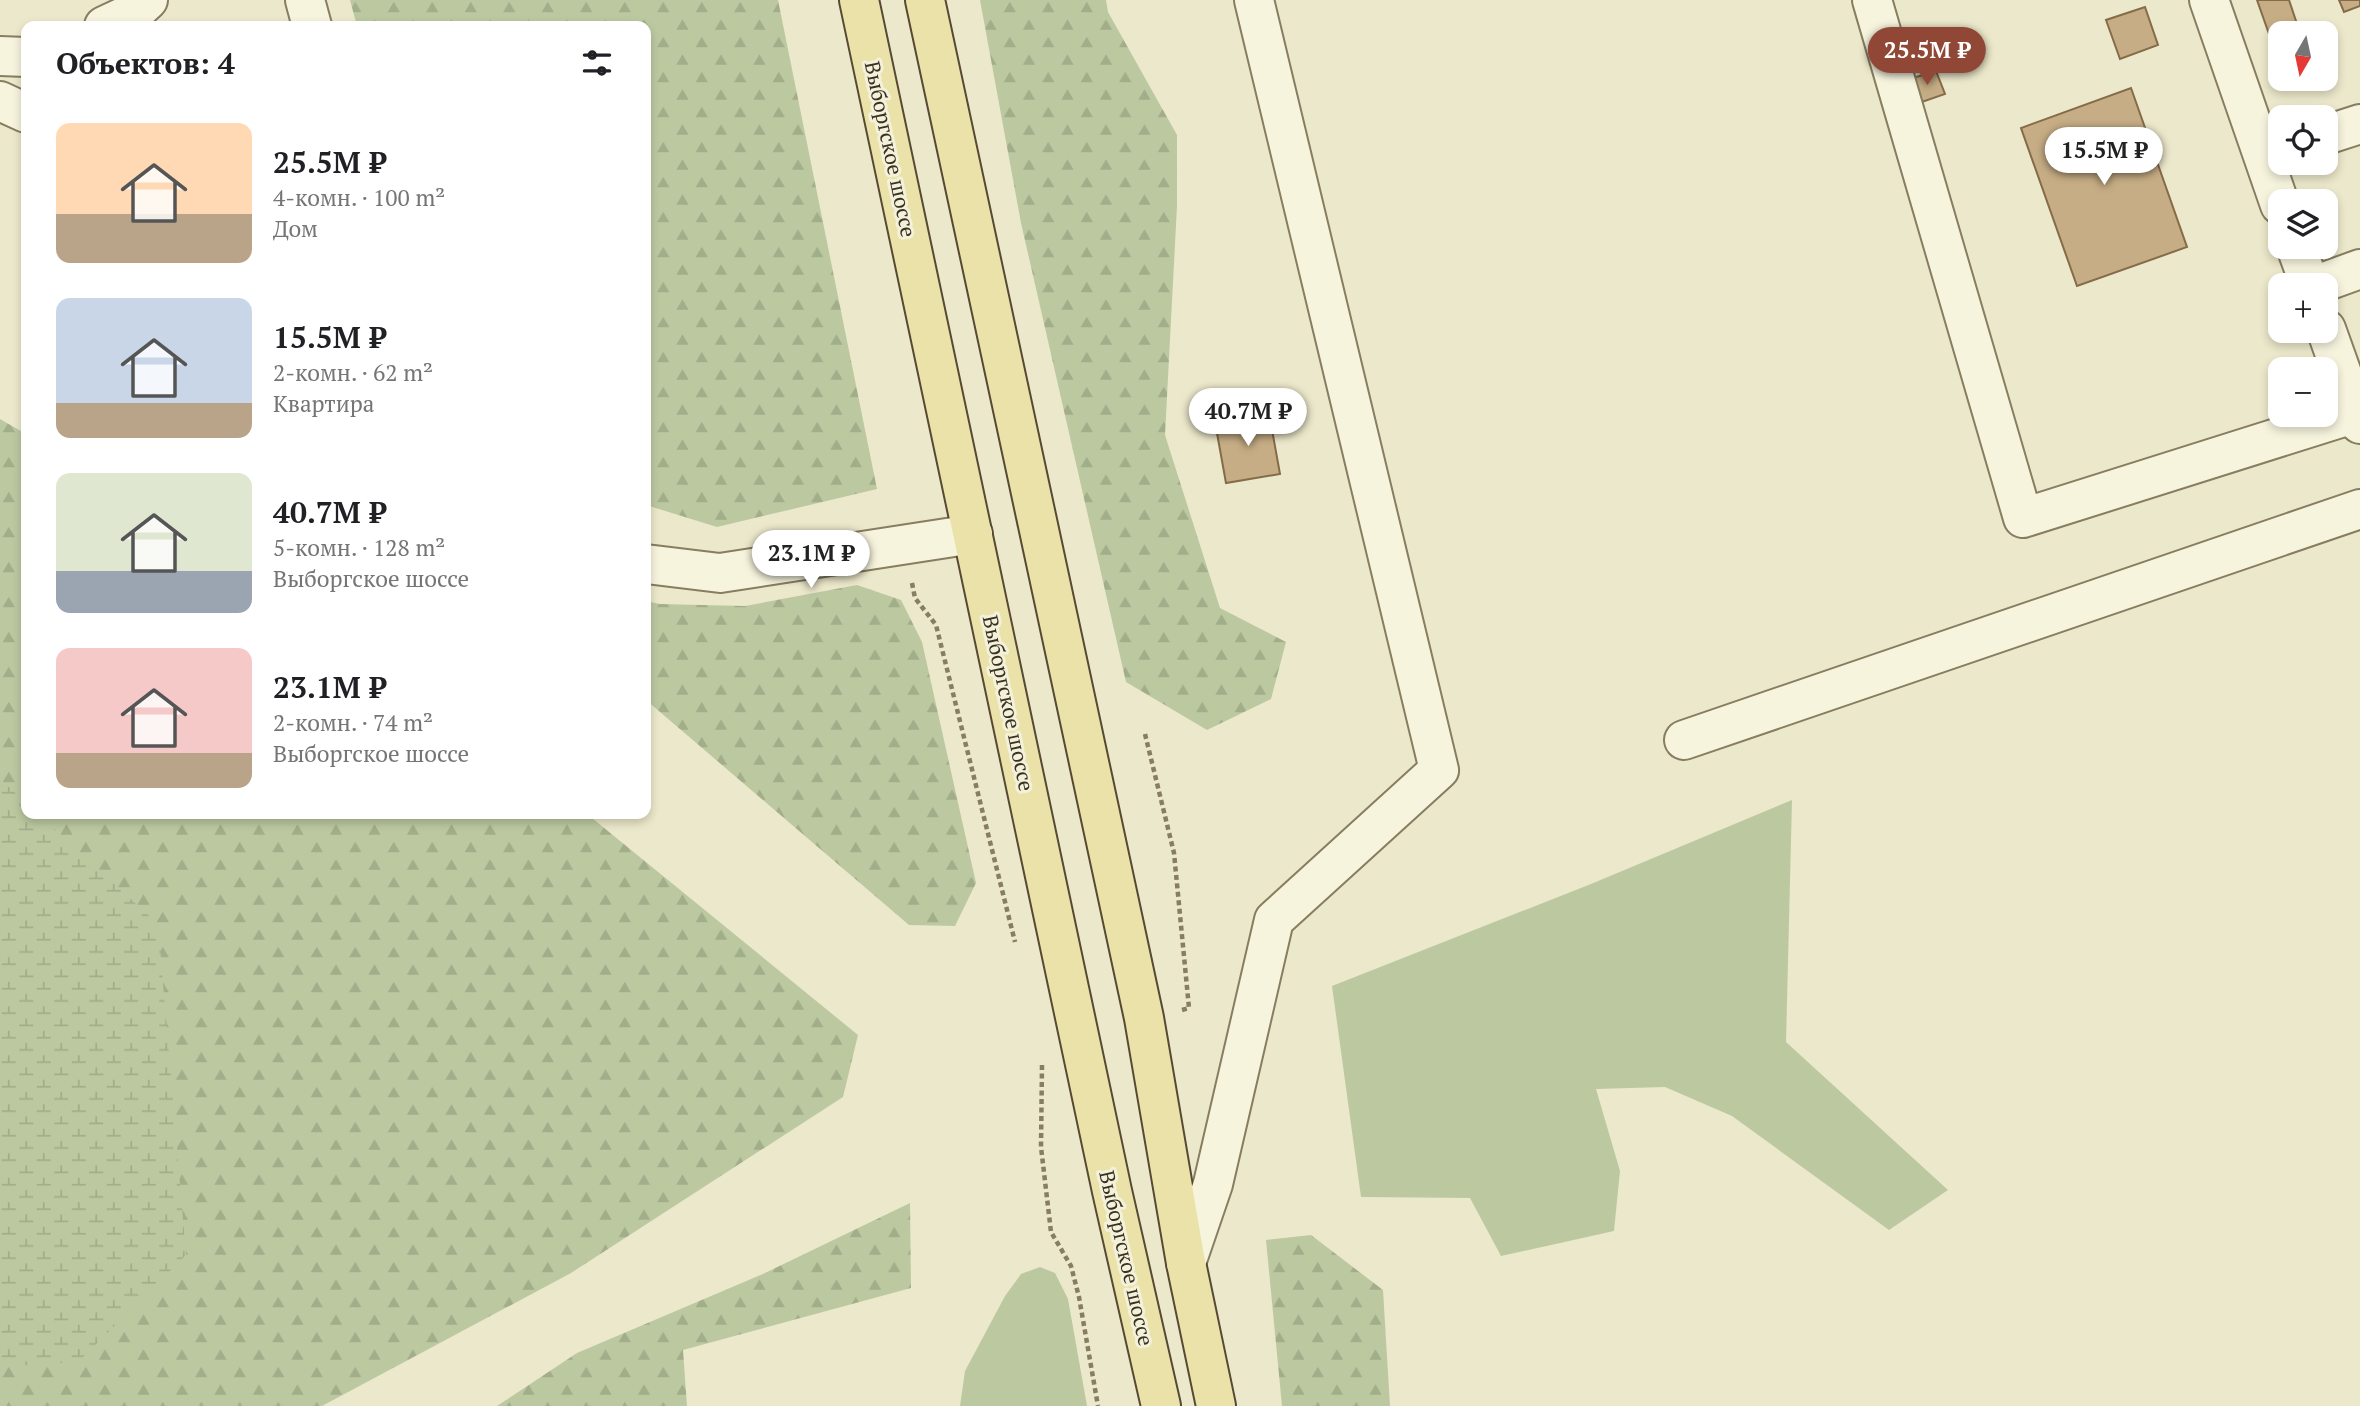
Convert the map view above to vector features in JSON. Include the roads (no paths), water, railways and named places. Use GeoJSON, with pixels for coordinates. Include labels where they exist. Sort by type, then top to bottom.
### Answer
{"type":"FeatureCollection","features":[{"type":"Feature","properties":{"kind":"main road","name":"Выборгское шоссе"},"geometry":{"type":"LineString","coordinates":[[859,0],[1112,1191],[1161,1406]]}},
{"type":"Feature","properties":{"kind":"main road"},"geometry":{"type":"LineString","coordinates":[[925,0],[1144,1018],[1186,1263],[1216,1406]]}},
{"type":"Feature","properties":{"kind":"street"},"geometry":{"type":"LineString","coordinates":[[115,21],[136,11],[148,0]]}},
{"type":"Feature","properties":{"kind":"street"},"geometry":{"type":"LineString","coordinates":[[305,0],[311,21]]}},
{"type":"Feature","properties":{"kind":"street"},"geometry":{"type":"LineString","coordinates":[[1186,1263],[1213,1184],[1274,920],[1439,770],[1254,0]]}},
{"type":"Feature","properties":{"kind":"street"},"geometry":{"type":"LineString","coordinates":[[1872,0],[2023,518],[2356,404],[2332,343]]}},
{"type":"Feature","properties":{"kind":"street"},"geometry":{"type":"LineString","coordinates":[[2210,0],[2268,145]]}},
{"type":"Feature","properties":{"kind":"street"},"geometry":{"type":"LineString","coordinates":[[0,56],[21,57]]}},
{"type":"Feature","properties":{"kind":"street"},"geometry":{"type":"LineString","coordinates":[[0,101],[21,111]]}},
{"type":"Feature","properties":{"kind":"street"},"geometry":{"type":"LineString","coordinates":[[2338,131],[2360,124]]}},
{"type":"Feature","properties":{"kind":"street"},"geometry":{"type":"LineString","coordinates":[[2338,277],[2360,269]]}},
{"type":"Feature","properties":{"kind":"street"},"geometry":{"type":"LineString","coordinates":[[1684,740],[2360,509]]}},
{"type":"Feature","properties":{"kind":"street"},"geometry":{"type":"LineString","coordinates":[[651,565],[720,573],[973,534]]}}]}
